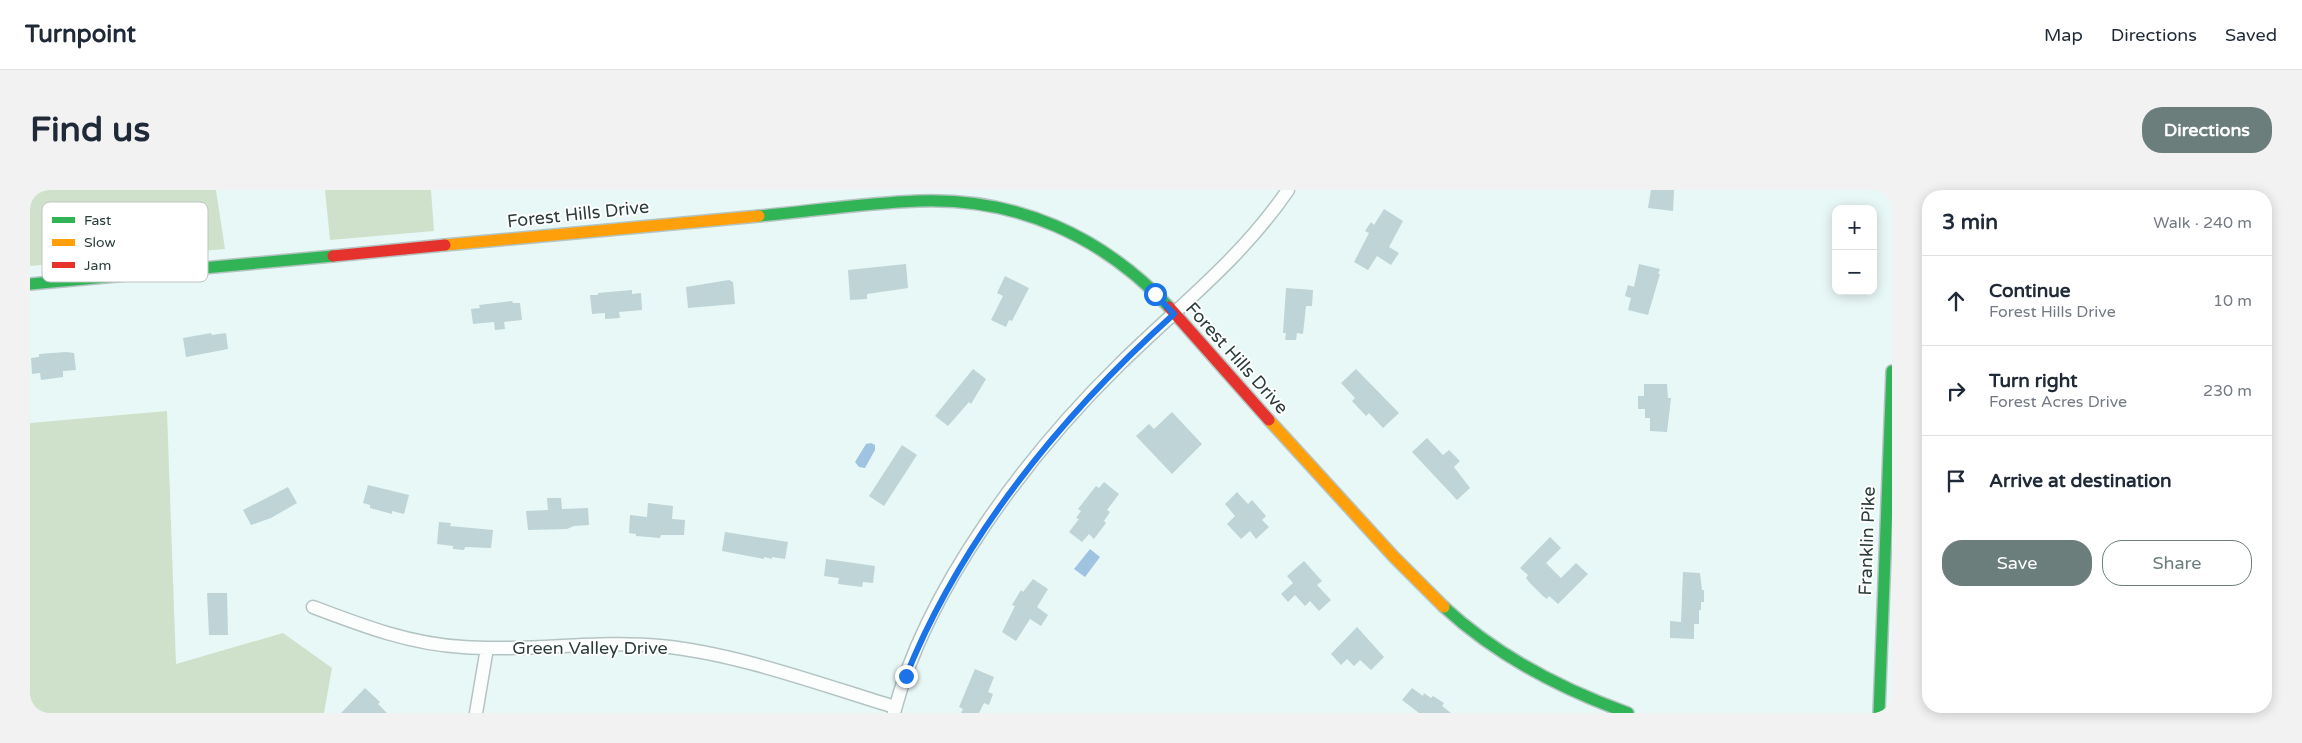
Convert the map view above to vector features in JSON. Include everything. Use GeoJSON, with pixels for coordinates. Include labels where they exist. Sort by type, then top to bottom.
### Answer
{"type":"FeatureCollection","features":[{"type":"Feature","properties":{"kind":"street"},"geometry":{"type":"LineString","coordinates":[[894,710],[914,655],[943,596],[1000,505],[1069,418],[1120,364],[1233,259],[1265,222],[1288,190]]}},
{"type":"Feature","properties":{"kind":"street","name":"Forest Hills Drive"},"geometry":{"type":"LineString","coordinates":[[208,267],[918,200],[971,202],[1018,212],[1071,232],[1116,258],[1174,314],[1381,543],[1450,612],[1481,638],[1514,659],[1572,689],[1628,713]]}},
{"type":"Feature","properties":{"kind":"street","name":"Forest Hills Drive"},"geometry":{"type":"LineString","coordinates":[[30,284],[51,282]]}},
{"type":"Feature","properties":{"kind":"street","name":"Franklin Pike"},"geometry":{"type":"LineString","coordinates":[[1879,713],[1892,371]]}},
{"type":"Feature","properties":{"kind":"street","name":"Green Valley Drive"},"geometry":{"type":"LineString","coordinates":[[314,607],[398,638],[441,645],[487,648],[619,644],[682,648],[748,664],[894,710]]}},
{"type":"Feature","properties":{"kind":"street"},"geometry":{"type":"LineString","coordinates":[[476,713],[487,648]]}},
{"type":"Feature","properties":{"kind":"green space"},"geometry":{"type":"Polygon","coordinates":[[[30,190],[216,190],[225,249],[208,250],[208,202],[42,202],[42,265],[30,266],[30,190]]]}},
{"type":"Feature","properties":{"kind":"green space"},"geometry":{"type":"Polygon","coordinates":[[[325,190],[431,190],[434,231],[330,240],[325,190]]]}},
{"type":"Feature","properties":{"kind":"green space"},"geometry":{"type":"Polygon","coordinates":[[[167,411],[176,664],[283,633],[332,668],[324,713],[30,713],[30,423],[167,411]]]}},
{"type":"Feature","properties":{"kind":"water"},"geometry":{"type":"Polygon","coordinates":[[[871,443],[875,445],[875,450],[865,468],[859,467],[855,462],[866,444],[871,443]]]}},
{"type":"Feature","properties":{"kind":"water"},"geometry":{"type":"Polygon","coordinates":[[[1090,549],[1100,557],[1085,577],[1074,569],[1090,549]]]}},
{"type":"Feature","properties":{"kind":"building"},"geometry":{"type":"Polygon","coordinates":[[[1651,190],[1674,190],[1673,211],[1648,208],[1651,190]]]}},
{"type":"Feature","properties":{"kind":"building"},"geometry":{"type":"Polygon","coordinates":[[[1384,209],[1403,221],[1389,247],[1399,253],[1391,265],[1377,256],[1368,270],[1354,262],[1369,233],[1365,231],[1371,222],[1374,225],[1384,209]]]}},
{"type":"Feature","properties":{"kind":"building"},"geometry":{"type":"Polygon","coordinates":[[[906,264],[908,288],[867,294],[867,299],[850,300],[848,270],[906,264]]]}},
{"type":"Feature","properties":{"kind":"building"},"geometry":{"type":"Polygon","coordinates":[[[1639,264],[1660,269],[1648,315],[1628,310],[1631,298],[1625,296],[1628,285],[1634,287],[1639,264]]]}},
{"type":"Feature","properties":{"kind":"building"},"geometry":{"type":"Polygon","coordinates":[[[1005,276],[1029,288],[1012,321],[1009,320],[1006,327],[991,320],[1003,296],[997,293],[1005,276]]]}},
{"type":"Feature","properties":{"kind":"building"},"geometry":{"type":"Polygon","coordinates":[[[729,280],[733,282],[735,304],[688,308],[686,287],[729,280]]]}},
{"type":"Feature","properties":{"kind":"building"},"geometry":{"type":"Polygon","coordinates":[[[1286,288],[1313,290],[1312,306],[1306,306],[1303,334],[1297,333],[1296,340],[1285,340],[1286,333],[1283,333],[1286,288]]]}},
{"type":"Feature","properties":{"kind":"building"},"geometry":{"type":"Polygon","coordinates":[[[632,290],[632,294],[641,293],[642,310],[619,312],[620,318],[605,319],[605,313],[592,314],[590,295],[632,290]]]}},
{"type":"Feature","properties":{"kind":"building"},"geometry":{"type":"Polygon","coordinates":[[[512,301],[513,303],[520,303],[522,320],[504,322],[505,329],[495,330],[494,322],[473,324],[471,309],[480,308],[479,305],[512,301]]]}},
{"type":"Feature","properties":{"kind":"building"},"geometry":{"type":"Polygon","coordinates":[[[211,333],[212,335],[226,333],[228,349],[186,357],[183,338],[211,333]]]}},
{"type":"Feature","properties":{"kind":"building"},"geometry":{"type":"Polygon","coordinates":[[[74,353],[76,370],[63,371],[63,377],[41,380],[40,373],[32,374],[31,358],[39,357],[39,354],[74,353]]]}},
{"type":"Feature","properties":{"kind":"building"},"geometry":{"type":"Polygon","coordinates":[[[973,369],[986,379],[971,404],[969,402],[948,426],[935,416],[973,369]]]}},
{"type":"Feature","properties":{"kind":"building"},"geometry":{"type":"Polygon","coordinates":[[[1356,369],[1399,413],[1383,428],[1369,413],[1366,416],[1352,401],[1355,398],[1341,383],[1356,369]]]}},
{"type":"Feature","properties":{"kind":"building"},"geometry":{"type":"Polygon","coordinates":[[[1644,384],[1667,384],[1668,398],[1671,398],[1667,432],[1650,431],[1650,418],[1645,418],[1645,409],[1638,409],[1638,396],[1644,396],[1644,384]]]}},
{"type":"Feature","properties":{"kind":"building"},"geometry":{"type":"Polygon","coordinates":[[[1172,412],[1202,444],[1172,474],[1136,436],[1149,424],[1154,429],[1172,412]]]}},
{"type":"Feature","properties":{"kind":"building"},"geometry":{"type":"Polygon","coordinates":[[[1427,438],[1443,455],[1449,450],[1460,461],[1454,467],[1470,488],[1457,500],[1412,452],[1427,438]]]}},
{"type":"Feature","properties":{"kind":"building"},"geometry":{"type":"Polygon","coordinates":[[[902,445],[917,455],[884,506],[869,496],[902,445]]]}},
{"type":"Feature","properties":{"kind":"building"},"geometry":{"type":"Polygon","coordinates":[[[1104,482],[1119,494],[1107,510],[1110,512],[1104,521],[1106,523],[1094,539],[1089,534],[1082,542],[1069,532],[1079,519],[1076,518],[1081,511],[1078,509],[1096,486],[1099,488],[1104,482]]]}},
{"type":"Feature","properties":{"kind":"building"},"geometry":{"type":"Polygon","coordinates":[[[368,485],[409,495],[404,514],[392,511],[392,514],[370,508],[370,505],[363,503],[368,485]]]}},
{"type":"Feature","properties":{"kind":"building"},"geometry":{"type":"Polygon","coordinates":[[[288,487],[297,503],[271,518],[251,525],[243,510],[288,487]]]}},
{"type":"Feature","properties":{"kind":"building"},"geometry":{"type":"Polygon","coordinates":[[[1237,492],[1248,504],[1252,500],[1266,516],[1262,520],[1269,527],[1256,539],[1250,531],[1241,539],[1227,524],[1235,516],[1225,504],[1237,492]]]}},
{"type":"Feature","properties":{"kind":"building"},"geometry":{"type":"Polygon","coordinates":[[[547,498],[561,498],[562,509],[588,508],[589,525],[574,526],[567,529],[528,530],[526,511],[548,510],[547,498]]]}},
{"type":"Feature","properties":{"kind":"building"},"geometry":{"type":"Polygon","coordinates":[[[648,503],[673,506],[672,519],[685,520],[684,535],[661,535],[660,538],[636,536],[636,534],[629,533],[630,515],[647,517],[648,503]]]}},
{"type":"Feature","properties":{"kind":"building"},"geometry":{"type":"Polygon","coordinates":[[[439,522],[451,523],[450,526],[493,530],[491,548],[465,547],[464,550],[453,549],[453,546],[437,544],[439,522]]]}},
{"type":"Feature","properties":{"kind":"building"},"geometry":{"type":"Polygon","coordinates":[[[725,532],[788,542],[785,559],[764,557],[764,559],[722,551],[725,532]]]}},
{"type":"Feature","properties":{"kind":"building"},"geometry":{"type":"Polygon","coordinates":[[[1550,537],[1561,548],[1546,563],[1561,578],[1576,563],[1588,574],[1558,604],[1549,596],[1547,599],[1543,596],[1529,582],[1526,578],[1528,575],[1520,568],[1550,537]]]}},
{"type":"Feature","properties":{"kind":"building"},"geometry":{"type":"Polygon","coordinates":[[[826,559],[875,566],[873,583],[863,582],[862,587],[838,584],[839,578],[824,576],[826,559]]]}},
{"type":"Feature","properties":{"kind":"building"},"geometry":{"type":"Polygon","coordinates":[[[1304,561],[1322,581],[1317,585],[1331,600],[1319,611],[1310,601],[1305,606],[1295,595],[1288,602],[1281,594],[1293,583],[1287,576],[1304,561]]]}},
{"type":"Feature","properties":{"kind":"building"},"geometry":{"type":"Polygon","coordinates":[[[1683,572],[1700,573],[1702,590],[1704,590],[1704,602],[1701,602],[1701,610],[1699,610],[1699,624],[1694,624],[1694,639],[1670,638],[1670,621],[1681,622],[1683,572]]]}},
{"type":"Feature","properties":{"kind":"building"},"geometry":{"type":"Polygon","coordinates":[[[1033,579],[1048,589],[1037,607],[1048,615],[1041,626],[1030,619],[1016,641],[1002,632],[1015,606],[1012,605],[1021,590],[1023,592],[1033,579]]]}},
{"type":"Feature","properties":{"kind":"building"},"geometry":{"type":"Polygon","coordinates":[[[207,593],[227,593],[228,635],[209,635],[207,593]]]}},
{"type":"Feature","properties":{"kind":"building"},"geometry":{"type":"Polygon","coordinates":[[[1357,627],[1384,657],[1371,670],[1360,660],[1354,666],[1347,659],[1341,665],[1331,654],[1357,627]]]}},
{"type":"Feature","properties":{"kind":"building"},"geometry":{"type":"Polygon","coordinates":[[[975,669],[994,677],[988,692],[993,694],[989,705],[984,703],[979,713],[961,713],[963,709],[959,707],[975,669]]]}},
{"type":"Feature","properties":{"kind":"building"},"geometry":{"type":"Polygon","coordinates":[[[365,688],[380,702],[378,704],[387,713],[341,713],[365,688]]]}},
{"type":"Feature","properties":{"kind":"building"},"geometry":{"type":"Polygon","coordinates":[[[1412,688],[1423,696],[1424,693],[1444,703],[1442,706],[1451,713],[1419,713],[1402,700],[1412,688]]]}},
{"type":"Feature","properties":{"kind":"traffic: fast"},"geometry":{"type":"LineString","coordinates":[[759,216],[858,205],[918,201],[954,201],[990,206],[1023,214],[1056,226],[1086,241],[1115,260],[1143,282],[1169,307]]}},
{"type":"Feature","properties":{"kind":"traffic: fast"},"geometry":{"type":"LineString","coordinates":[[208,268],[333,256]]}},
{"type":"Feature","properties":{"kind":"traffic: fast"},"geometry":{"type":"LineString","coordinates":[[30,284],[52,282]]}},
{"type":"Feature","properties":{"kind":"traffic: fast"},"geometry":{"type":"LineString","coordinates":[[1879,713],[1892,371]]}},
{"type":"Feature","properties":{"kind":"traffic: fast"},"geometry":{"type":"LineString","coordinates":[[1444,607],[1464,625],[1508,656],[1554,682],[1628,713]]}},
{"type":"Feature","properties":{"kind":"traffic: slow"},"geometry":{"type":"LineString","coordinates":[[445,245],[759,216]]}},
{"type":"Feature","properties":{"kind":"traffic: slow"},"geometry":{"type":"LineString","coordinates":[[1269,420],[1394,557],[1444,607]]}},
{"type":"Feature","properties":{"kind":"traffic: jam"},"geometry":{"type":"LineString","coordinates":[[333,256],[445,245]]}},
{"type":"Feature","properties":{"kind":"traffic: jam"},"geometry":{"type":"LineString","coordinates":[[1169,307],[1269,420]]}},
{"type":"Feature","properties":{"kind":"route"},"geometry":{"type":"LineString","coordinates":[[906,676],[925,630],[943,596],[970,550],[1010,491],[1069,418],[1137,348],[1174,314],[1155,294]]}}]}
